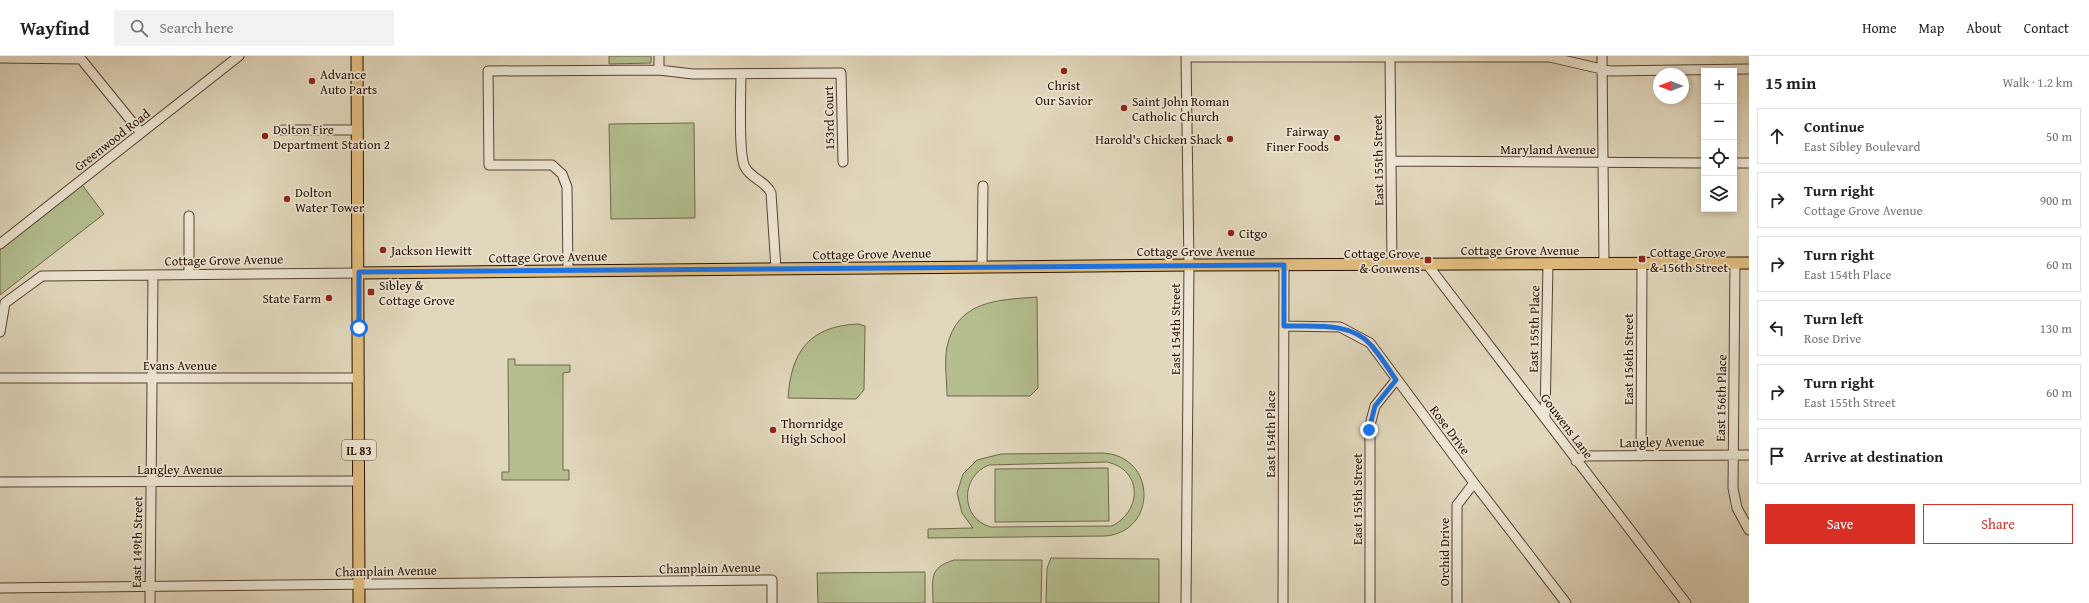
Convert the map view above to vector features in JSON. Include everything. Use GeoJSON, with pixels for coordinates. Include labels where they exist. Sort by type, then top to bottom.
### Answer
{"type":"FeatureCollection","features":[{"type":"Feature","properties":{"kind":"main road","name":"IL 83"},"geometry":{"type":"LineString","coordinates":[[357,56],[359,272],[359,603]]}},
{"type":"Feature","properties":{"kind":"main road","name":"Cottage Grove Avenue"},"geometry":{"type":"LineString","coordinates":[[359,272],[1189,264],[1392,265],[1749,263]]}},
{"type":"Feature","properties":{"kind":"street","name":"Greenwood Road"},"geometry":{"type":"LineString","coordinates":[[0,244],[240,56]]}},
{"type":"Feature","properties":{"kind":"street"},"geometry":{"type":"LineString","coordinates":[[659,56],[659,70]]}},
{"type":"Feature","properties":{"kind":"street"},"geometry":{"type":"LineString","coordinates":[[1186,56],[1550,57],[1610,71],[1749,69]]}},
{"type":"Feature","properties":{"kind":"street","name":"East 154th Street"},"geometry":{"type":"LineString","coordinates":[[1186,56],[1189,264],[1186,603]]}},
{"type":"Feature","properties":{"kind":"street","name":"East 155th Street"},"geometry":{"type":"LineString","coordinates":[[1390,56],[1392,265]]}},
{"type":"Feature","properties":{"kind":"street"},"geometry":{"type":"LineString","coordinates":[[1602,56],[1604,264]]}},
{"type":"Feature","properties":{"kind":"street"},"geometry":{"type":"LineString","coordinates":[[0,58],[81,59],[141,133]]}},
{"type":"Feature","properties":{"kind":"street"},"geometry":{"type":"LineString","coordinates":[[568,271],[567,187],[562,174],[552,165],[489,165],[488,72],[659,70],[693,74],[741,74],[742,160],[750,174],[768,187],[771,193],[776,269]]}},
{"type":"Feature","properties":{"kind":"street","name":"153rd Court"},"geometry":{"type":"LineString","coordinates":[[741,74],[841,74],[843,162]]}},
{"type":"Feature","properties":{"kind":"street"},"geometry":{"type":"LineString","coordinates":[[282,130],[358,130]]}},
{"type":"Feature","properties":{"kind":"street","name":"Maryland Avenue"},"geometry":{"type":"LineString","coordinates":[[1391,161],[1701,163]]}},
{"type":"Feature","properties":{"kind":"street"},"geometry":{"type":"LineString","coordinates":[[1737,163],[1749,163]]}},
{"type":"Feature","properties":{"kind":"street"},"geometry":{"type":"LineString","coordinates":[[982,267],[983,186]]}},
{"type":"Feature","properties":{"kind":"street"},"geometry":{"type":"LineString","coordinates":[[189,216],[189,274]]}},
{"type":"Feature","properties":{"kind":"street","name":"East 156th Place"},"geometry":{"type":"LineString","coordinates":[[1736,263],[1733,488],[1737,508],[1749,530]]}},
{"type":"Feature","properties":{"kind":"street","name":"Gouwens Lane"},"geometry":{"type":"LineString","coordinates":[[1428,264],[1576,461],[1686,603]]}},
{"type":"Feature","properties":{"kind":"street","name":"East 155th Place"},"geometry":{"type":"LineString","coordinates":[[1545,418],[1548,264]]}},
{"type":"Feature","properties":{"kind":"street","name":"East 156th Street"},"geometry":{"type":"LineString","coordinates":[[1641,456],[1642,264]]}},
{"type":"Feature","properties":{"kind":"street","name":"East 154th Place"},"geometry":{"type":"LineString","coordinates":[[1283,603],[1284,265]]}},
{"type":"Feature","properties":{"kind":"street","name":"Cottage Grove Avenue"},"geometry":{"type":"LineString","coordinates":[[0,332],[5,303],[42,276],[359,272]]}},
{"type":"Feature","properties":{"kind":"street"},"geometry":{"type":"LineString","coordinates":[[151,378],[153,275]]}},
{"type":"Feature","properties":{"kind":"street","name":"Rose Drive"},"geometry":{"type":"LineString","coordinates":[[1284,326],[1340,327],[1356,334],[1370,343],[1396,380],[1566,603]]}},
{"type":"Feature","properties":{"kind":"street","name":"Evans Avenue"},"geometry":{"type":"LineString","coordinates":[[0,378],[359,378]]}},
{"type":"Feature","properties":{"kind":"street","name":"East 149th Street"},"geometry":{"type":"LineString","coordinates":[[150,603],[151,378]]}},
{"type":"Feature","properties":{"kind":"street","name":"East 155th Street"},"geometry":{"type":"LineString","coordinates":[[1370,603],[1370,425],[1375,406],[1396,380]]}},
{"type":"Feature","properties":{"kind":"street","name":"Langley Avenue"},"geometry":{"type":"LineString","coordinates":[[1576,461],[1584,456],[1749,455]]}},
{"type":"Feature","properties":{"kind":"street","name":"Langley Avenue"},"geometry":{"type":"LineString","coordinates":[[0,482],[359,481]]}},
{"type":"Feature","properties":{"kind":"street","name":"Orchid Drive"},"geometry":{"type":"LineString","coordinates":[[1457,603],[1457,505],[1474,483]]}},
{"type":"Feature","properties":{"kind":"street","name":"Champlain Avenue"},"geometry":{"type":"LineString","coordinates":[[0,588],[772,580],[772,603]]}},
{"type":"Feature","properties":{"kind":"green space"},"geometry":{"type":"Polygon","coordinates":[[[609,56],[651,56],[651,63],[609,64],[609,56]]]}},
{"type":"Feature","properties":{"kind":"green space"},"geometry":{"type":"Polygon","coordinates":[[[694,123],[695,218],[611,219],[609,124],[694,123]]]}},
{"type":"Feature","properties":{"kind":"green space"},"geometry":{"type":"Polygon","coordinates":[[[80,182],[104,214],[0,295],[0,245],[80,182]]]}},
{"type":"Feature","properties":{"kind":"green space"},"geometry":{"type":"Polygon","coordinates":[[[1037,297],[1038,388],[1030,396],[947,396],[947,347],[952,331],[960,320],[970,311],[994,302],[1008,299],[1037,297]]]}},
{"type":"Feature","properties":{"kind":"green space"},"geometry":{"type":"Polygon","coordinates":[[[858,324],[865,326],[864,390],[856,399],[788,398],[793,367],[806,344],[815,336],[827,330],[841,326],[858,324]]]}},
{"type":"Feature","properties":{"kind":"green space"},"geometry":{"type":"Polygon","coordinates":[[[508,359],[515,359],[515,365],[570,365],[570,372],[563,373],[563,470],[569,470],[569,480],[502,480],[502,472],[509,472],[508,359]]]}},
{"type":"Feature","properties":{"kind":"green space"},"geometry":{"type":"Polygon","coordinates":[[[1102,453],[1120,457],[1133,466],[1141,479],[1144,494],[1142,509],[1135,522],[1122,531],[1105,536],[928,538],[928,529],[973,528],[962,513],[957,493],[963,474],[977,460],[1001,454],[1102,453]],[[1107,462],[989,465],[979,470],[973,478],[969,487],[969,507],[981,522],[991,527],[1112,526],[1122,519],[1129,511],[1133,501],[1134,491],[1132,482],[1127,473],[1119,466],[1107,462]]]}},
{"type":"Feature","properties":{"kind":"green space"},"geometry":{"type":"Polygon","coordinates":[[[1108,468],[1109,521],[995,522],[995,469],[1108,468]]]}},
{"type":"Feature","properties":{"kind":"green space"},"geometry":{"type":"Polygon","coordinates":[[[1051,558],[1159,559],[1159,603],[1046,603],[1047,568],[1051,558]]]}},
{"type":"Feature","properties":{"kind":"green space"},"geometry":{"type":"Polygon","coordinates":[[[954,560],[1042,560],[1041,603],[933,603],[933,581],[936,571],[946,563],[954,560]]]}},
{"type":"Feature","properties":{"kind":"green space"},"geometry":{"type":"Polygon","coordinates":[[[925,572],[925,603],[818,603],[817,573],[925,572]]]}},
{"type":"Feature","properties":{"kind":"place","name":"Christ Our Savior"},"geometry":{"type":"Point","coordinates":[1064,71]}},
{"type":"Feature","properties":{"kind":"place","name":"Advance Auto Parts"},"geometry":{"type":"Point","coordinates":[312,81]}},
{"type":"Feature","properties":{"kind":"place","name":"Saint John Roman Catholic Church"},"geometry":{"type":"Point","coordinates":[1124,108]}},
{"type":"Feature","properties":{"kind":"place","name":"Dolton Fire Department Station 2"},"geometry":{"type":"Point","coordinates":[265,136]}},
{"type":"Feature","properties":{"kind":"place","name":"Fairway Finer Foods"},"geometry":{"type":"Point","coordinates":[1337,138]}},
{"type":"Feature","properties":{"kind":"place","name":"Harold's Chicken Shack"},"geometry":{"type":"Point","coordinates":[1230,139]}},
{"type":"Feature","properties":{"kind":"place","name":"Dolton Water Tower"},"geometry":{"type":"Point","coordinates":[287,199]}},
{"type":"Feature","properties":{"kind":"place","name":"Citgo"},"geometry":{"type":"Point","coordinates":[1231,233]}},
{"type":"Feature","properties":{"kind":"place","name":"Jackson Hewitt"},"geometry":{"type":"Point","coordinates":[383,250]}},
{"type":"Feature","properties":{"kind":"place","name":"Cottage Grove & 156th Street"},"geometry":{"type":"Point","coordinates":[1642,259]}},
{"type":"Feature","properties":{"kind":"place","name":"Cottage Grove & Gouwens"},"geometry":{"type":"Point","coordinates":[1428,260]}},
{"type":"Feature","properties":{"kind":"place","name":"Sibley & Cottage Grove"},"geometry":{"type":"Point","coordinates":[371,292]}},
{"type":"Feature","properties":{"kind":"place","name":"State Farm"},"geometry":{"type":"Point","coordinates":[329,298]}},
{"type":"Feature","properties":{"kind":"place","name":"Thornridge High School"},"geometry":{"type":"Point","coordinates":[773,430]}},
{"type":"Feature","properties":{"kind":"route"},"geometry":{"type":"LineString","coordinates":[[359,328],[359,272],[1130,266],[1189,264],[1284,265],[1284,326],[1340,327],[1356,334],[1370,343],[1396,380],[1378,400],[1372,412],[1369,430]]}}]}
